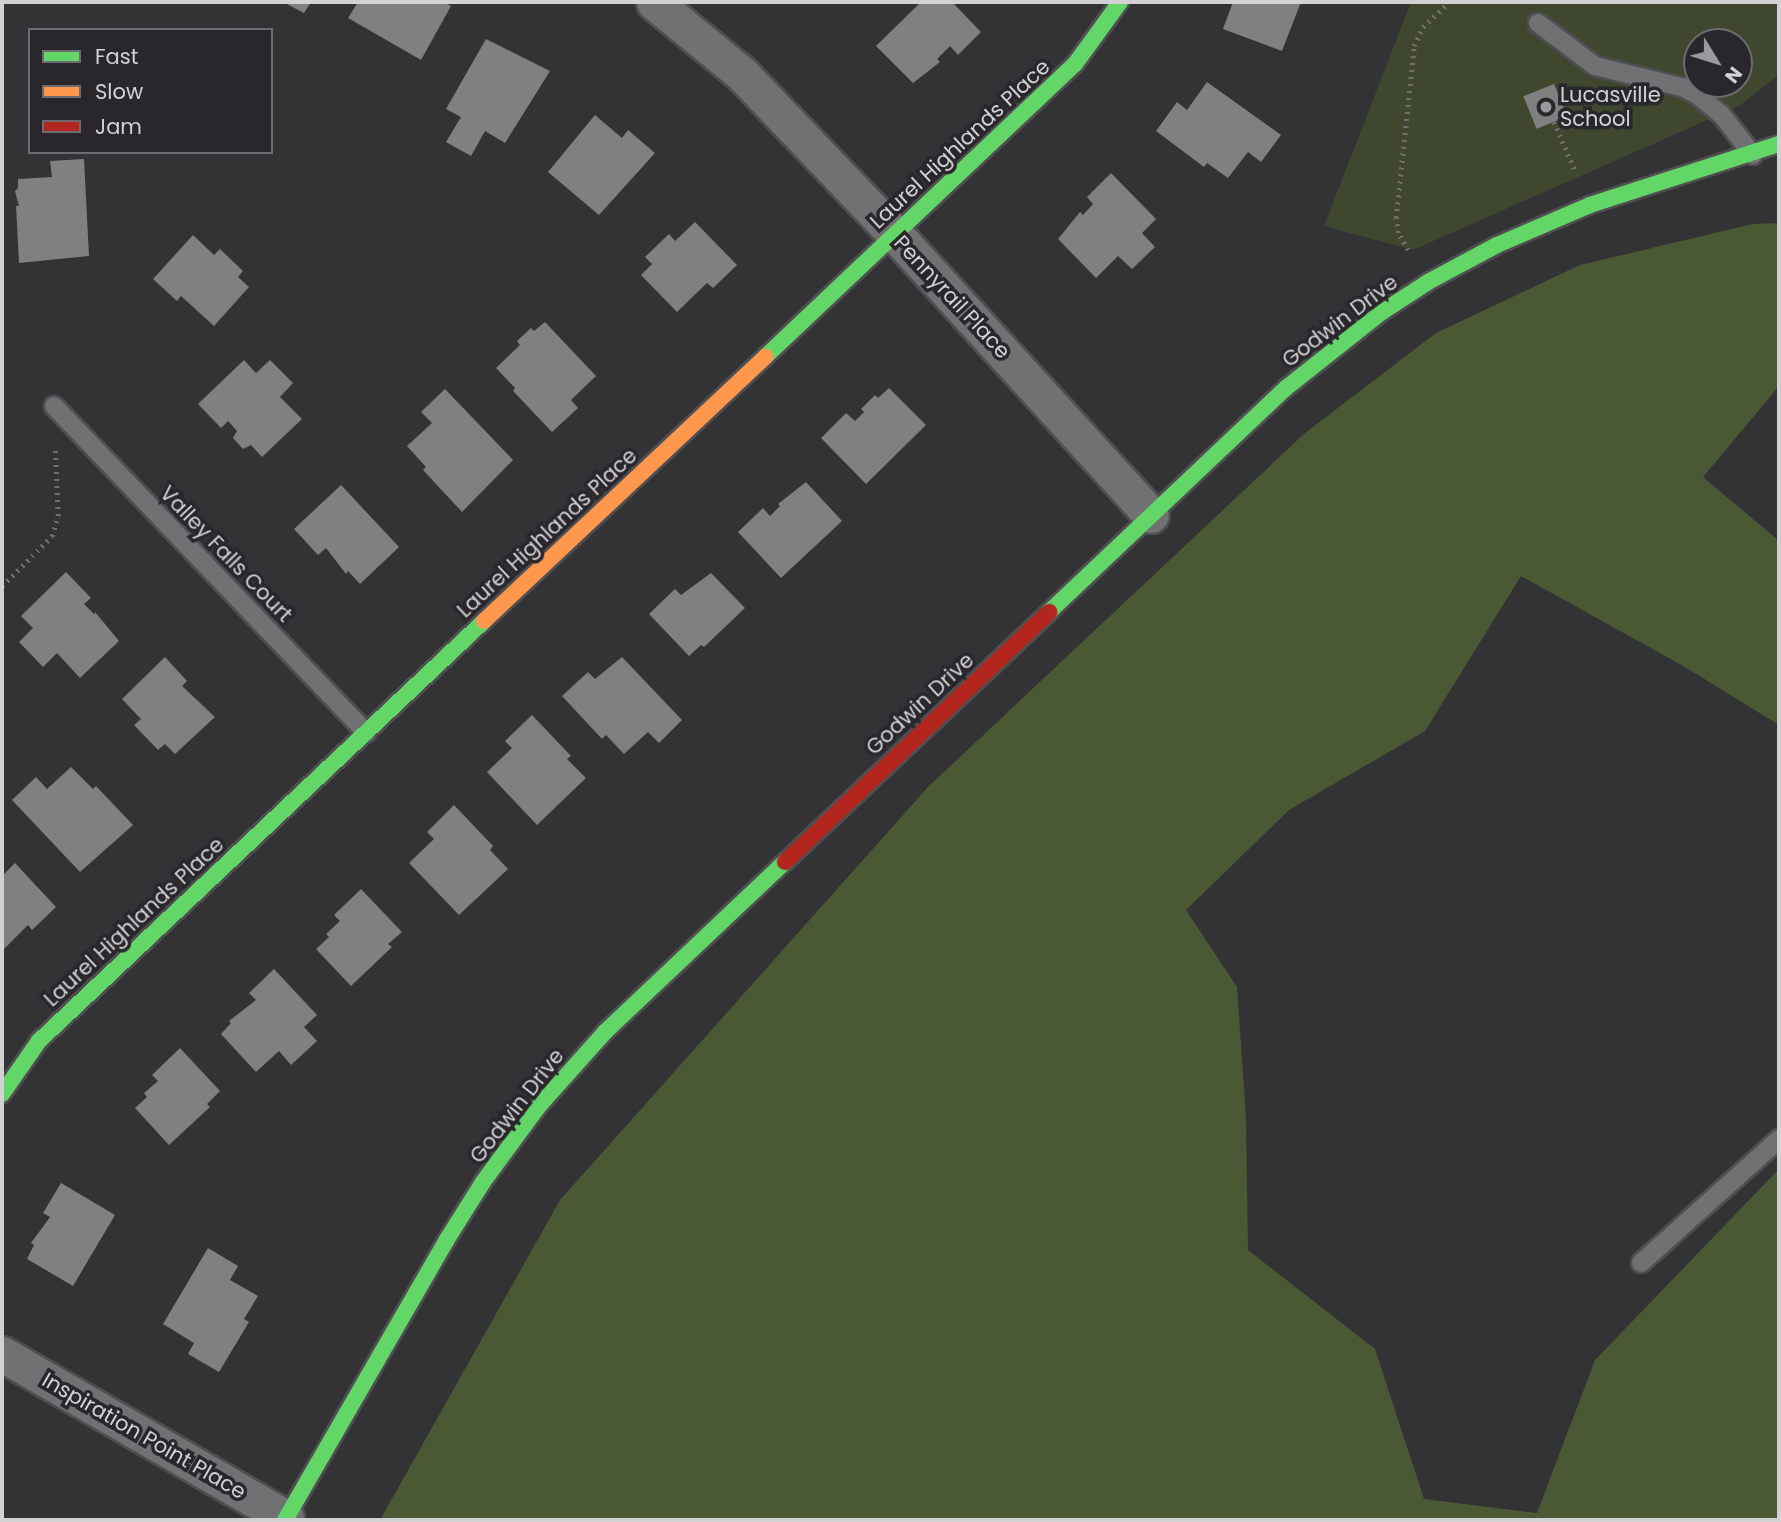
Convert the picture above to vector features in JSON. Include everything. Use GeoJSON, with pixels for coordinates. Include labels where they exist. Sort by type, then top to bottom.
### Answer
{"type":"FeatureCollection","features":[{"type":"Feature","properties":{"kind":"street","name":"Pennyrail Place"},"geometry":{"type":"LineString","coordinates":[[654,2],[742,74],[895,234],[1151,514]]}},
{"type":"Feature","properties":{"kind":"street","name":"Laurel Highlands Place"},"geometry":{"type":"LineString","coordinates":[[2,1094],[38,1041],[1075,65],[1112,17],[1120,2]]}},
{"type":"Feature","properties":{"kind":"street","name":"Godwin Drive"},"geometry":{"type":"LineString","coordinates":[[286,1519],[446,1241],[538,1107],[605,1032],[1286,388],[1345,339],[1429,282],[1497,245],[1590,205],[1753,155],[1779,144]]}},
{"type":"Feature","properties":{"kind":"street","name":"Inspiration Point Place"},"geometry":{"type":"LineString","coordinates":[[2,1354],[286,1519]]}},
{"type":"Feature","properties":{"kind":"lane"},"geometry":{"type":"LineString","coordinates":[[1538,23],[1595,66],[1682,87],[1696,94],[1721,114],[1753,155]]}},
{"type":"Feature","properties":{"kind":"lane","name":"Valley Falls Court"},"geometry":{"type":"LineString","coordinates":[[54,406],[366,733]]}},
{"type":"Feature","properties":{"kind":"lane"},"geometry":{"type":"LineString","coordinates":[[1641,1263],[1779,1139]]}},
{"type":"Feature","properties":{"kind":"path"},"geometry":{"type":"LineString","coordinates":[[1429,282],[1398,233],[1396,209],[1415,46],[1423,27],[1449,2]]}},
{"type":"Feature","properties":{"kind":"path"},"geometry":{"type":"LineString","coordinates":[[1554,121],[1590,205]]}},
{"type":"Feature","properties":{"kind":"path"},"geometry":{"type":"LineString","coordinates":[[2,586],[47,543],[56,525],[54,406]]}},
{"type":"Feature","properties":{"kind":"green space"},"geometry":{"type":"Polygon","coordinates":[[[1411,2],[1779,2],[1779,75],[1753,95],[1753,28],[1683,28],[1683,98],[1749,98],[1739,106],[1413,250],[1324,226],[1411,2]]]}},
{"type":"Feature","properties":{"kind":"green space"},"geometry":{"type":"Polygon","coordinates":[[[1779,223],[1779,386],[1703,477],[1779,541],[1779,725],[1685,667],[1521,576],[1425,731],[1289,810],[1186,910],[1237,987],[1246,1118],[1248,1250],[1375,1349],[1424,1499],[1537,1513],[1595,1360],[1779,1169],[1779,1520],[380,1520],[560,1200],[928,787],[1305,433],[1436,333],[1580,265],[1753,224],[1779,223]]]}},
{"type":"Feature","properties":{"kind":"building"},"geometry":{"type":"Polygon","coordinates":[[[283,2],[311,2],[304,13],[283,2]]]}},
{"type":"Feature","properties":{"kind":"building"},"geometry":{"type":"Polygon","coordinates":[[[358,2],[444,2],[451,6],[421,60],[348,18],[358,2]]]}},
{"type":"Feature","properties":{"kind":"building"},"geometry":{"type":"Polygon","coordinates":[[[921,2],[952,2],[981,32],[958,55],[950,46],[937,59],[940,62],[913,83],[876,46],[921,2]]]}},
{"type":"Feature","properties":{"kind":"building"},"geometry":{"type":"Polygon","coordinates":[[[1233,2],[1301,2],[1282,51],[1223,29],[1233,2]]]}},
{"type":"Feature","properties":{"kind":"building"},"geometry":{"type":"Polygon","coordinates":[[[486,39],[550,71],[505,143],[485,131],[471,156],[446,142],[461,117],[446,109],[486,39]]]}},
{"type":"Feature","properties":{"kind":"building"},"geometry":{"type":"Polygon","coordinates":[[[1207,82],[1281,135],[1261,162],[1248,152],[1228,178],[1207,163],[1204,167],[1156,131],[1177,102],[1187,110],[1207,82]]]}},
{"type":"Feature","properties":{"kind":"building","name":"Lucasville School"},"geometry":{"type":"Polygon","coordinates":[[[1554,84],[1567,116],[1537,129],[1523,96],[1554,84]]]}},
{"type":"Feature","properties":{"kind":"building"},"geometry":{"type":"Polygon","coordinates":[[[595,115],[622,138],[628,130],[655,153],[599,215],[548,172],[595,115]]]}},
{"type":"Feature","properties":{"kind":"building"},"geometry":{"type":"Polygon","coordinates":[[[84,159],[89,256],[19,263],[16,206],[19,206],[15,191],[18,188],[18,179],[52,177],[50,161],[84,159]]]}},
{"type":"Feature","properties":{"kind":"building"},"geometry":{"type":"Polygon","coordinates":[[[1111,173],[1156,219],[1142,233],[1155,247],[1132,269],[1118,256],[1096,278],[1058,239],[1080,212],[1083,215],[1093,204],[1087,197],[1111,173]]]}},
{"type":"Feature","properties":{"kind":"building"},"geometry":{"type":"Polygon","coordinates":[[[695,222],[737,265],[713,288],[707,283],[677,312],[641,275],[652,264],[645,257],[669,234],[675,241],[695,222]]]}},
{"type":"Feature","properties":{"kind":"building"},"geometry":{"type":"Polygon","coordinates":[[[193,235],[214,255],[220,249],[243,271],[238,277],[249,287],[214,326],[181,296],[177,301],[153,279],[193,235]]]}},
{"type":"Feature","properties":{"kind":"building"},"geometry":{"type":"Polygon","coordinates":[[[545,322],[596,376],[571,400],[578,408],[552,432],[513,391],[515,388],[496,368],[520,345],[517,341],[531,328],[534,331],[545,322]]]}},
{"type":"Feature","properties":{"kind":"building"},"geometry":{"type":"Polygon","coordinates":[[[244,360],[256,373],[270,360],[293,383],[280,397],[302,419],[262,457],[251,445],[243,449],[233,438],[237,431],[228,421],[221,428],[198,404],[244,360]]]}},
{"type":"Feature","properties":{"kind":"building"},"geometry":{"type":"Polygon","coordinates":[[[889,388],[926,425],[866,484],[821,438],[846,413],[855,421],[864,412],[861,409],[875,395],[878,398],[889,388]]]}},
{"type":"Feature","properties":{"kind":"building"},"geometry":{"type":"Polygon","coordinates":[[[445,389],[513,460],[462,512],[423,470],[426,467],[407,446],[432,423],[421,412],[445,389]]]}},
{"type":"Feature","properties":{"kind":"building"},"geometry":{"type":"Polygon","coordinates":[[[806,482],[842,521],[781,578],[738,532],[763,508],[770,516],[780,506],[778,504],[806,482]]]}},
{"type":"Feature","properties":{"kind":"building"},"geometry":{"type":"Polygon","coordinates":[[[341,485],[399,547],[360,584],[348,571],[346,574],[326,548],[318,555],[294,529],[341,485]]]}},
{"type":"Feature","properties":{"kind":"building"},"geometry":{"type":"Polygon","coordinates":[[[66,572],[91,598],[84,604],[94,614],[95,612],[119,641],[80,678],[57,653],[43,667],[19,642],[33,628],[21,616],[66,572]]]}},
{"type":"Feature","properties":{"kind":"building"},"geometry":{"type":"Polygon","coordinates":[[[711,573],[745,608],[704,647],[701,645],[689,656],[649,614],[675,589],[681,595],[711,573]]]}},
{"type":"Feature","properties":{"kind":"building"},"geometry":{"type":"Polygon","coordinates":[[[165,657],[187,681],[182,686],[215,717],[175,754],[165,744],[158,750],[134,725],[141,719],[122,699],[165,657]]]}},
{"type":"Feature","properties":{"kind":"building"},"geometry":{"type":"Polygon","coordinates":[[[622,657],[682,720],[659,743],[648,732],[624,754],[606,735],[602,739],[562,696],[588,672],[595,679],[622,657]]]}},
{"type":"Feature","properties":{"kind":"building"},"geometry":{"type":"Polygon","coordinates":[[[532,715],[571,756],[567,759],[586,778],[537,825],[487,772],[512,748],[505,741],[532,715]]]}},
{"type":"Feature","properties":{"kind":"building"},"geometry":{"type":"Polygon","coordinates":[[[71,767],[93,789],[96,786],[133,825],[80,872],[12,800],[36,777],[47,789],[71,767]]]}},
{"type":"Feature","properties":{"kind":"building"},"geometry":{"type":"Polygon","coordinates":[[[454,805],[493,846],[490,850],[508,869],[459,915],[409,863],[434,839],[427,832],[454,805]]]}},
{"type":"Feature","properties":{"kind":"building"},"geometry":{"type":"Polygon","coordinates":[[[15,863],[56,907],[32,930],[28,925],[2,951],[2,876],[15,863]]]}},
{"type":"Feature","properties":{"kind":"building"},"geometry":{"type":"Polygon","coordinates":[[[361,889],[402,932],[388,944],[392,947],[351,986],[316,949],[329,937],[326,934],[340,921],[334,915],[361,889]]]}},
{"type":"Feature","properties":{"kind":"building"},"geometry":{"type":"Polygon","coordinates":[[[274,969],[317,1015],[304,1027],[317,1041],[291,1065],[279,1051],[256,1072],[221,1034],[231,1023],[229,1021],[256,1000],[249,993],[274,969]]]}},
{"type":"Feature","properties":{"kind":"building"},"geometry":{"type":"Polygon","coordinates":[[[180,1048],[220,1091],[207,1104],[210,1107],[169,1145],[135,1108],[147,1097],[144,1093],[158,1081],[152,1075],[180,1048]]]}},
{"type":"Feature","properties":{"kind":"building"},"geometry":{"type":"Polygon","coordinates":[[[61,1183],[115,1215],[73,1286],[27,1259],[34,1245],[31,1243],[50,1217],[43,1213],[61,1183]]]}},
{"type":"Feature","properties":{"kind":"building"},"geometry":{"type":"Polygon","coordinates":[[[208,1248],[238,1266],[230,1280],[258,1296],[244,1319],[249,1322],[219,1372],[188,1354],[194,1343],[163,1324],[208,1248]]]}},
{"type":"Feature","properties":{"kind":"traffic: fast"},"geometry":{"type":"LineString","coordinates":[[765,357],[1075,64],[1120,2]]}},
{"type":"Feature","properties":{"kind":"traffic: fast"},"geometry":{"type":"LineString","coordinates":[[1049,612],[1286,388],[1382,312],[1428,282],[1497,245],[1590,205],[1779,144]]}},
{"type":"Feature","properties":{"kind":"traffic: fast"},"geometry":{"type":"LineString","coordinates":[[2,1094],[39,1041],[484,621]]}},
{"type":"Feature","properties":{"kind":"traffic: fast"},"geometry":{"type":"LineString","coordinates":[[285,1520],[446,1241],[483,1182],[538,1107],[605,1032],[785,862]]}},
{"type":"Feature","properties":{"kind":"traffic: slow"},"geometry":{"type":"LineString","coordinates":[[484,621],[765,357]]}},
{"type":"Feature","properties":{"kind":"traffic: jam"},"geometry":{"type":"LineString","coordinates":[[785,862],[1049,612]]}},
{"type":"Feature","properties":{"kind":"place","name":"Lucasville School"},"geometry":{"type":"Point","coordinates":[1546,107]}}]}
